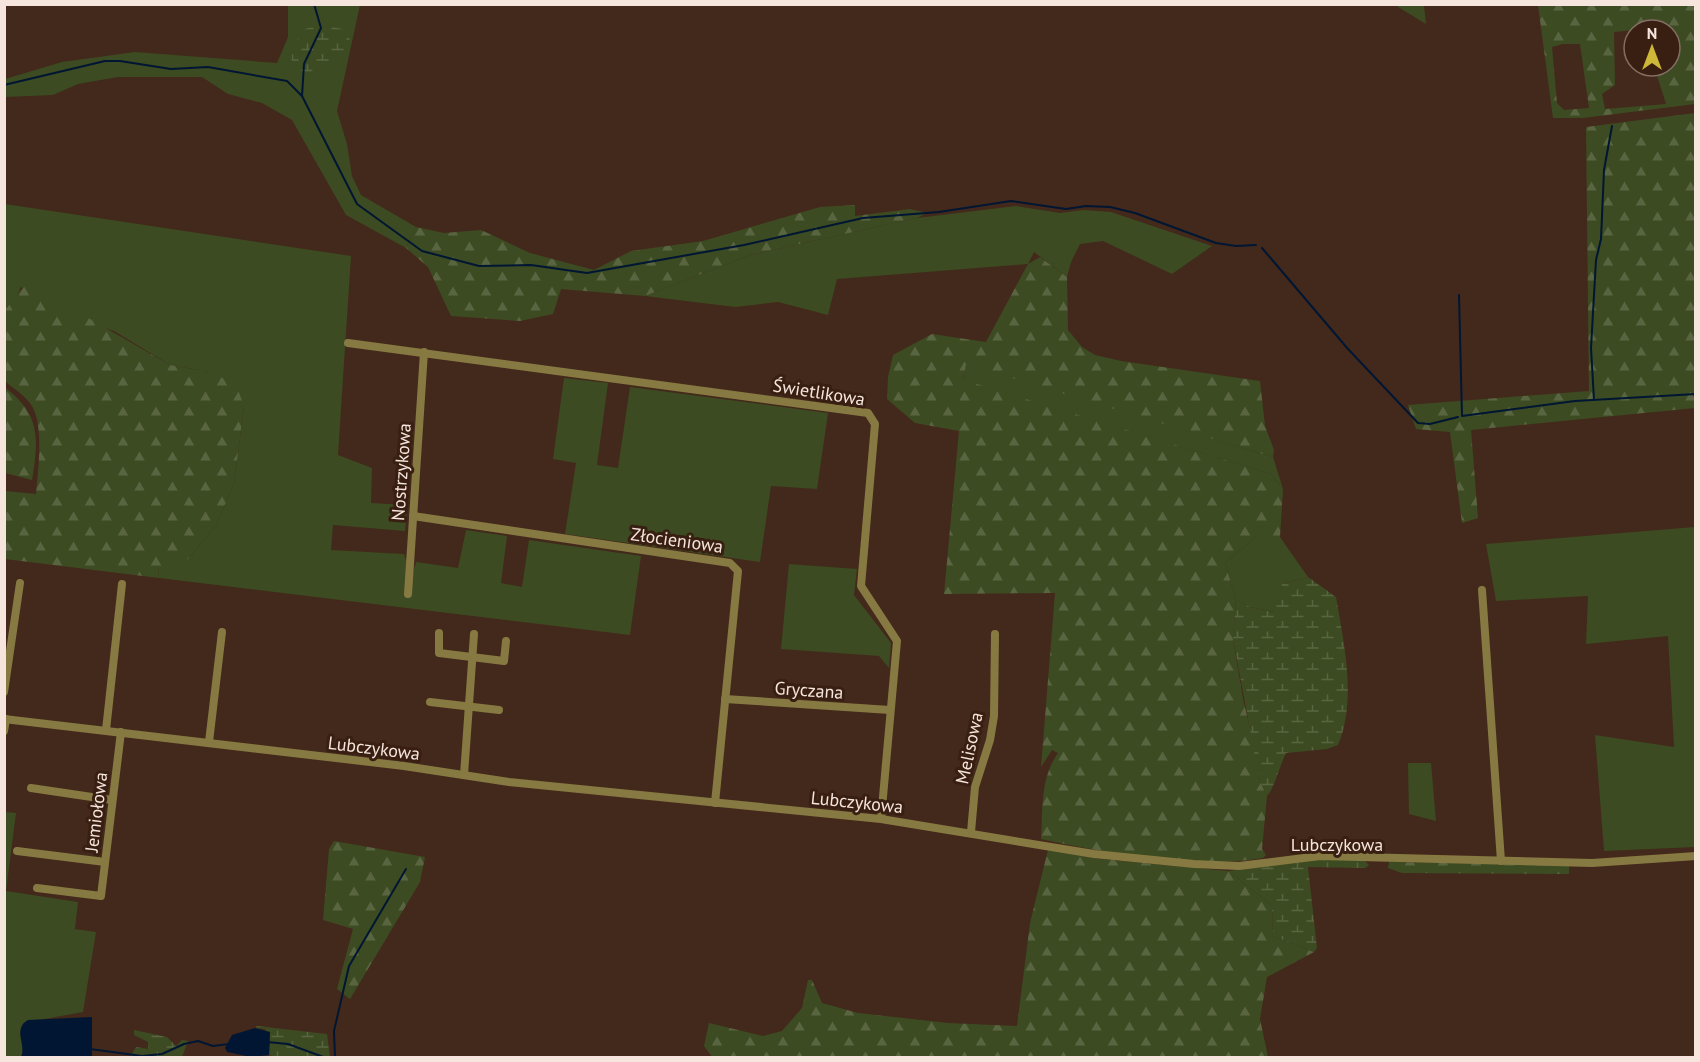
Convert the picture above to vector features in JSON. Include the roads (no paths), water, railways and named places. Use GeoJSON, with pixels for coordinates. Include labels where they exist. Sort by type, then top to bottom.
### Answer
{"type":"FeatureCollection","features":[{"type":"Feature","properties":{"kind":"street","name":"Świetlikowa"},"geometry":{"type":"LineString","coordinates":[[348,343],[868,413],[875,424],[861,586],[897,641],[881,819]]}},
{"type":"Feature","properties":{"kind":"street","name":"Nostrzykowa"},"geometry":{"type":"LineString","coordinates":[[408,594],[424,352]]}},
{"type":"Feature","properties":{"kind":"street","name":"Złocieniowa"},"geometry":{"type":"LineString","coordinates":[[413,516],[735,566],[738,571],[715,803]]}},
{"type":"Feature","properties":{"kind":"street"},"geometry":{"type":"LineString","coordinates":[[4,692],[20,583]]}},
{"type":"Feature","properties":{"kind":"street"},"geometry":{"type":"LineString","coordinates":[[106,730],[122,584]]}},
{"type":"Feature","properties":{"kind":"street"},"geometry":{"type":"LineString","coordinates":[[1482,590],[1501,861]]}},
{"type":"Feature","properties":{"kind":"street"},"geometry":{"type":"LineString","coordinates":[[209,742],[222,632]]}},
{"type":"Feature","properties":{"kind":"street"},"geometry":{"type":"LineString","coordinates":[[439,633],[439,653],[471,658],[504,661],[506,641]]}},
{"type":"Feature","properties":{"kind":"street"},"geometry":{"type":"LineString","coordinates":[[464,775],[474,634]]}},
{"type":"Feature","properties":{"kind":"street","name":"Melisowa"},"geometry":{"type":"LineString","coordinates":[[971,832],[975,787],[990,740],[994,716],[995,634]]}},
{"type":"Feature","properties":{"kind":"street","name":"Gryczana"},"geometry":{"type":"LineString","coordinates":[[725,699],[890,710]]}},
{"type":"Feature","properties":{"kind":"street"},"geometry":{"type":"LineString","coordinates":[[430,702],[499,710]]}},
{"type":"Feature","properties":{"kind":"street","name":"Lubczykowa"},"geometry":{"type":"LineString","coordinates":[[4,731],[5,719],[106,730],[464,775],[881,819],[1094,854],[1221,866],[1320,856],[1622,863],[1695,856]]}},
{"type":"Feature","properties":{"kind":"street","name":"Jemiołowa"},"geometry":{"type":"LineString","coordinates":[[37,888],[100,896],[121,732]]}},
{"type":"Feature","properties":{"kind":"street"},"geometry":{"type":"LineString","coordinates":[[31,788],[112,800]]}},
{"type":"Feature","properties":{"kind":"street"},"geometry":{"type":"LineString","coordinates":[[17,851],[105,862]]}},
{"type":"Feature","properties":{"kind":"water"},"geometry":{"type":"Polygon","coordinates":[[[92,1017],[92,1057],[21,1057],[20,1032],[23,1024],[28,1020],[92,1017]]]}},
{"type":"Feature","properties":{"kind":"water"},"geometry":{"type":"Polygon","coordinates":[[[255,1028],[270,1032],[269,1055],[251,1057],[227,1052],[225,1048],[232,1035],[255,1028]]]}},
{"type":"Feature","properties":{"kind":"waterway"},"geometry":{"type":"LineString","coordinates":[[314,4],[321,28],[304,64],[302,96],[357,204],[422,251],[479,266],[531,265],[587,273],[744,245],[863,218],[939,212],[1011,201],[1066,209],[1086,206],[1110,207],[1135,213],[1216,243],[1236,246],[1256,245]]}},
{"type":"Feature","properties":{"kind":"waterway"},"geometry":{"type":"LineString","coordinates":[[4,85],[105,61],[120,61],[171,69],[208,67],[287,81],[302,96]]}},
{"type":"Feature","properties":{"kind":"waterway"},"geometry":{"type":"LineString","coordinates":[[1594,400],[1591,348],[1596,260],[1601,239],[1604,170],[1612,126]]}},
{"type":"Feature","properties":{"kind":"waterway"},"geometry":{"type":"LineString","coordinates":[[1262,248],[1348,349],[1418,423],[1430,424],[1458,417]]}},
{"type":"Feature","properties":{"kind":"waterway"},"geometry":{"type":"LineString","coordinates":[[1459,295],[1462,416],[1575,401],[1696,394]]}},
{"type":"Feature","properties":{"kind":"waterway"},"geometry":{"type":"LineString","coordinates":[[335,1058],[334,1031],[349,966],[406,869]]}},
{"type":"Feature","properties":{"kind":"waterway"},"geometry":{"type":"LineString","coordinates":[[90,1049],[142,1056],[162,1054],[184,1044],[198,1041],[213,1046],[229,1044]]}},
{"type":"Feature","properties":{"kind":"waterway"},"geometry":{"type":"LineString","coordinates":[[267,1042],[288,1044],[326,1058]]}}]}
